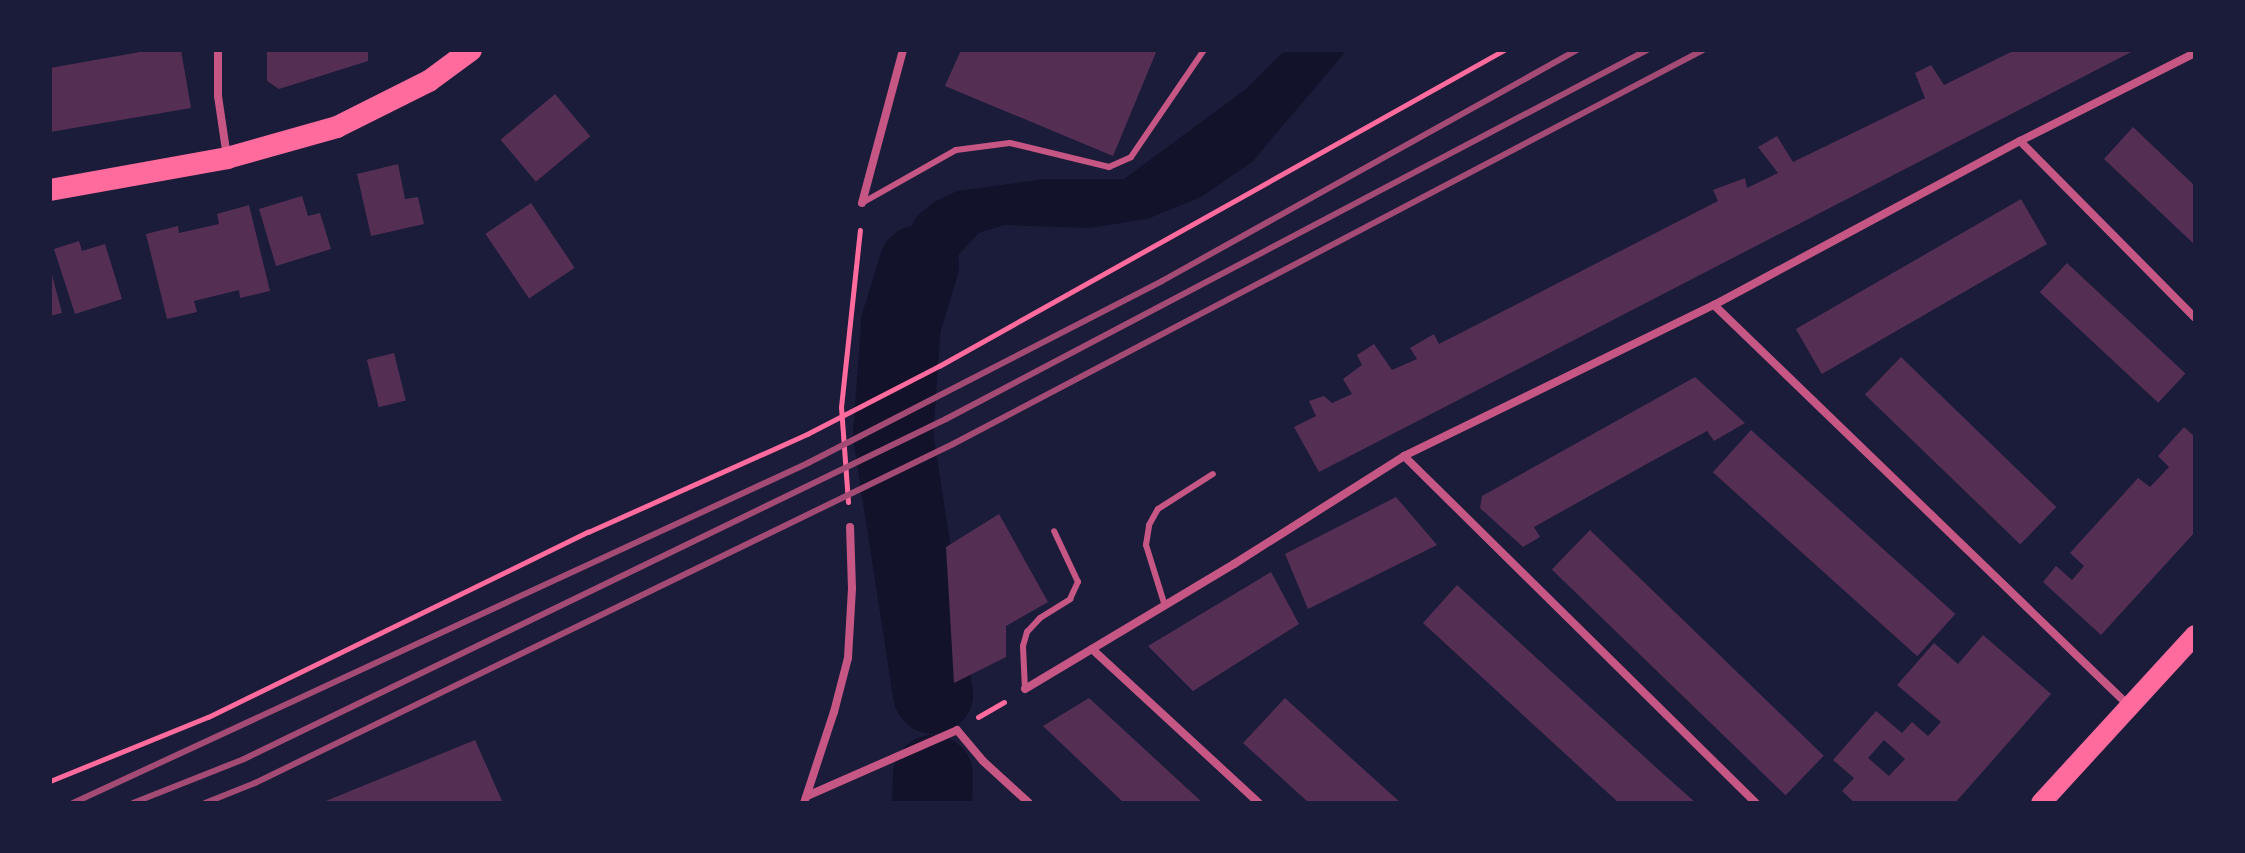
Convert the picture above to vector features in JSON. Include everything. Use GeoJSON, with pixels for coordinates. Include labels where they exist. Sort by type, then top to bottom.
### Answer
{"type":"FeatureCollection","features":[{"type":"Feature","properties":{"kind":"highway"},"geometry":{"type":"LineString","coordinates":[[50,190],[227,158],[337,127],[429,81],[471,50]]}},
{"type":"Feature","properties":{"kind":"main road"},"geometry":{"type":"LineString","coordinates":[[2041,803],[2195,635]]}},
{"type":"Feature","properties":{"kind":"street"},"geometry":{"type":"LineString","coordinates":[[218,50],[218,96],[227,158]]}},
{"type":"Feature","properties":{"kind":"street"},"geometry":{"type":"LineString","coordinates":[[862,203],[903,50]]}},
{"type":"Feature","properties":{"kind":"street"},"geometry":{"type":"LineString","coordinates":[[1025,689],[1165,606],[1404,456],[1714,305],[2020,141],[2195,53]]}},
{"type":"Feature","properties":{"kind":"street"},"geometry":{"type":"LineString","coordinates":[[2020,141],[2195,318]]}},
{"type":"Feature","properties":{"kind":"street"},"geometry":{"type":"LineString","coordinates":[[1714,305],[2129,706]]}},
{"type":"Feature","properties":{"kind":"street"},"geometry":{"type":"LineString","coordinates":[[1404,456],[1756,803]]}},
{"type":"Feature","properties":{"kind":"street"},"geometry":{"type":"LineString","coordinates":[[805,799],[848,658],[851,619],[850,527]]}},
{"type":"Feature","properties":{"kind":"street"},"geometry":{"type":"LineString","coordinates":[[1092,649],[1259,803]]}},
{"type":"Feature","properties":{"kind":"street"},"geometry":{"type":"LineString","coordinates":[[805,799],[957,730],[983,761],[1029,803]]}},
{"type":"Feature","properties":{"kind":"lane"},"geometry":{"type":"LineString","coordinates":[[862,203],[956,150],[1010,143],[1109,167],[1131,157],[1204,50]]}},
{"type":"Feature","properties":{"kind":"lane"},"geometry":{"type":"LineString","coordinates":[[1165,606],[1146,545],[1149,525],[1158,509],[1213,474]]}},
{"type":"Feature","properties":{"kind":"lane"},"geometry":{"type":"LineString","coordinates":[[1025,689],[1023,646],[1027,632],[1040,618],[1070,599],[1078,582],[1054,531]]}},
{"type":"Feature","properties":{"kind":"path"},"geometry":{"type":"LineString","coordinates":[[50,781],[208,717],[588,532],[807,434],[939,366],[1504,50]]}},
{"type":"Feature","properties":{"kind":"path"},"geometry":{"type":"LineString","coordinates":[[850,527],[841,407],[862,203]]}},
{"type":"Feature","properties":{"kind":"path"},"geometry":{"type":"LineString","coordinates":[[957,730],[1025,689]]}},
{"type":"Feature","properties":{"kind":"shaded area"},"geometry":{"type":"Polygon","coordinates":[[[1285,50],[1347,50],[1252,162],[1201,197],[1147,219],[1089,228],[1004,225],[979,233],[959,254],[942,286],[935,354],[873,385],[877,308],[899,248],[917,216],[934,202],[957,191],[1046,179],[1124,179],[1246,89],[1285,50]]]}},
{"type":"Feature","properties":{"kind":"building"},"geometry":{"type":"Polygon","coordinates":[[[151,50],[181,50],[191,108],[50,132],[50,68],[151,50]]]}},
{"type":"Feature","properties":{"kind":"building"},"geometry":{"type":"Polygon","coordinates":[[[267,50],[368,50],[368,61],[279,89],[267,81],[267,50]]]}},
{"type":"Feature","properties":{"kind":"building"},"geometry":{"type":"Polygon","coordinates":[[[961,50],[1157,50],[1113,156],[945,86],[961,50]]]}},
{"type":"Feature","properties":{"kind":"building"},"geometry":{"type":"Polygon","coordinates":[[[2015,50],[2135,50],[1319,472],[1294,427],[1316,416],[1309,401],[1324,396],[1332,403],[1352,394],[1343,379],[1362,365],[1357,355],[1374,344],[1392,370],[1417,359],[1410,348],[1434,334],[1439,344],[1718,201],[1713,190],[1745,178],[1747,188],[1778,173],[1758,147],[1777,136],[1793,162],[1925,98],[1915,73],[1931,65],[1944,85],[2015,50]]]}},
{"type":"Feature","properties":{"kind":"building"},"geometry":{"type":"Polygon","coordinates":[[[555,94],[590,136],[536,182],[501,140],[555,94]]]}},
{"type":"Feature","properties":{"kind":"building"},"geometry":{"type":"Polygon","coordinates":[[[2133,127],[2195,186],[2195,245],[2104,159],[2133,127]]]}},
{"type":"Feature","properties":{"kind":"building"},"geometry":{"type":"Polygon","coordinates":[[[398,164],[405,199],[418,197],[424,224],[371,236],[357,174],[398,164]]]}},
{"type":"Feature","properties":{"kind":"building"},"geometry":{"type":"Polygon","coordinates":[[[302,196],[308,216],[320,213],[331,249],[276,266],[259,209],[302,196]]]}},
{"type":"Feature","properties":{"kind":"building"},"geometry":{"type":"Polygon","coordinates":[[[2021,199],[2047,244],[1822,374],[1796,329],[2021,199]]]}},
{"type":"Feature","properties":{"kind":"building"},"geometry":{"type":"Polygon","coordinates":[[[531,203],[575,268],[529,298],[485,234],[531,203]]]}},
{"type":"Feature","properties":{"kind":"building"},"geometry":{"type":"Polygon","coordinates":[[[249,205],[270,291],[240,298],[239,290],[194,301],[197,312],[167,319],[146,234],[178,226],[179,233],[219,224],[217,214],[249,205]]]}},
{"type":"Feature","properties":{"kind":"building"},"geometry":{"type":"Polygon","coordinates":[[[79,241],[82,251],[105,244],[122,299],[75,314],[54,249],[79,241]]]}},
{"type":"Feature","properties":{"kind":"building"},"geometry":{"type":"Polygon","coordinates":[[[2067,263],[2185,373],[2158,403],[2040,292],[2067,263]]]}},
{"type":"Feature","properties":{"kind":"building"},"geometry":{"type":"Polygon","coordinates":[[[50,267],[62,313],[50,316],[50,267]]]}},
{"type":"Feature","properties":{"kind":"building"},"geometry":{"type":"Polygon","coordinates":[[[394,353],[406,401],[379,407],[367,360],[394,353]]]}},
{"type":"Feature","properties":{"kind":"building"},"geometry":{"type":"Polygon","coordinates":[[[1901,357],[2056,507],[2020,544],[1865,394],[1901,357]]]}},
{"type":"Feature","properties":{"kind":"building"},"geometry":{"type":"Polygon","coordinates":[[[1695,377],[1745,423],[1714,441],[1707,431],[1643,466],[1534,527],[1540,537],[1523,547],[1480,508],[1482,496],[1695,377]]]}},
{"type":"Feature","properties":{"kind":"building"},"geometry":{"type":"Polygon","coordinates":[[[2184,427],[2195,437],[2195,532],[2101,635],[2043,582],[2056,566],[2072,580],[2084,566],[2070,553],[2138,478],[2150,487],[2169,467],[2158,456],[2184,427]]]}},
{"type":"Feature","properties":{"kind":"building"},"geometry":{"type":"Polygon","coordinates":[[[1751,430],[1955,614],[1917,656],[1713,472],[1751,430]]]}},
{"type":"Feature","properties":{"kind":"building"},"geometry":{"type":"Polygon","coordinates":[[[1396,497],[1437,545],[1308,609],[1285,554],[1396,497]]]}},
{"type":"Feature","properties":{"kind":"building"},"geometry":{"type":"Polygon","coordinates":[[[999,514],[1048,602],[1006,626],[1006,657],[954,683],[946,547],[999,514]]]}},
{"type":"Feature","properties":{"kind":"building"},"geometry":{"type":"Polygon","coordinates":[[[1590,530],[1824,756],[1786,795],[1552,570],[1590,530]]]}},
{"type":"Feature","properties":{"kind":"building"},"geometry":{"type":"Polygon","coordinates":[[[1271,572],[1299,624],[1193,691],[1148,646],[1271,572]]]}},
{"type":"Feature","properties":{"kind":"building"},"geometry":{"type":"Polygon","coordinates":[[[1457,585],[1696,803],[1619,803],[1585,772],[1423,623],[1457,585]]]}},
{"type":"Feature","properties":{"kind":"building"},"geometry":{"type":"Polygon","coordinates":[[[1983,635],[2051,694],[1955,803],[1855,803],[1842,791],[1854,778],[1833,760],[1876,711],[1902,733],[1912,722],[1928,736],[1941,722],[1897,685],[1934,643],[1958,664],[1983,635]],[[1884,740],[1868,758],[1889,776],[1905,759],[1884,740]]]}},
{"type":"Feature","properties":{"kind":"building"},"geometry":{"type":"Polygon","coordinates":[[[1089,698],[1203,803],[1124,803],[1043,726],[1089,698]]]}},
{"type":"Feature","properties":{"kind":"building"},"geometry":{"type":"Polygon","coordinates":[[[1285,698],[1401,803],[1309,803],[1243,743],[1285,698]]]}},
{"type":"Feature","properties":{"kind":"building"},"geometry":{"type":"Polygon","coordinates":[[[475,740],[503,803],[321,803],[475,740]]]}},
{"type":"Feature","properties":{"kind":"waterway"},"geometry":{"type":"LineString","coordinates":[[919,265],[901,324],[893,435],[933,694]]}},
{"type":"Feature","properties":{"kind":"waterway"},"geometry":{"type":"LineString","coordinates":[[932,803],[933,775]]}},
{"type":"Feature","properties":{"kind":"railway"},"geometry":{"type":"LineString","coordinates":[[73,803],[808,463],[1162,281],[1577,50]]}},
{"type":"Feature","properties":{"kind":"railway"},"geometry":{"type":"LineString","coordinates":[[133,803],[244,759],[946,419],[1647,50]]}},
{"type":"Feature","properties":{"kind":"railway"},"geometry":{"type":"LineString","coordinates":[[205,803],[255,783],[953,444],[1703,50]]}}]}
